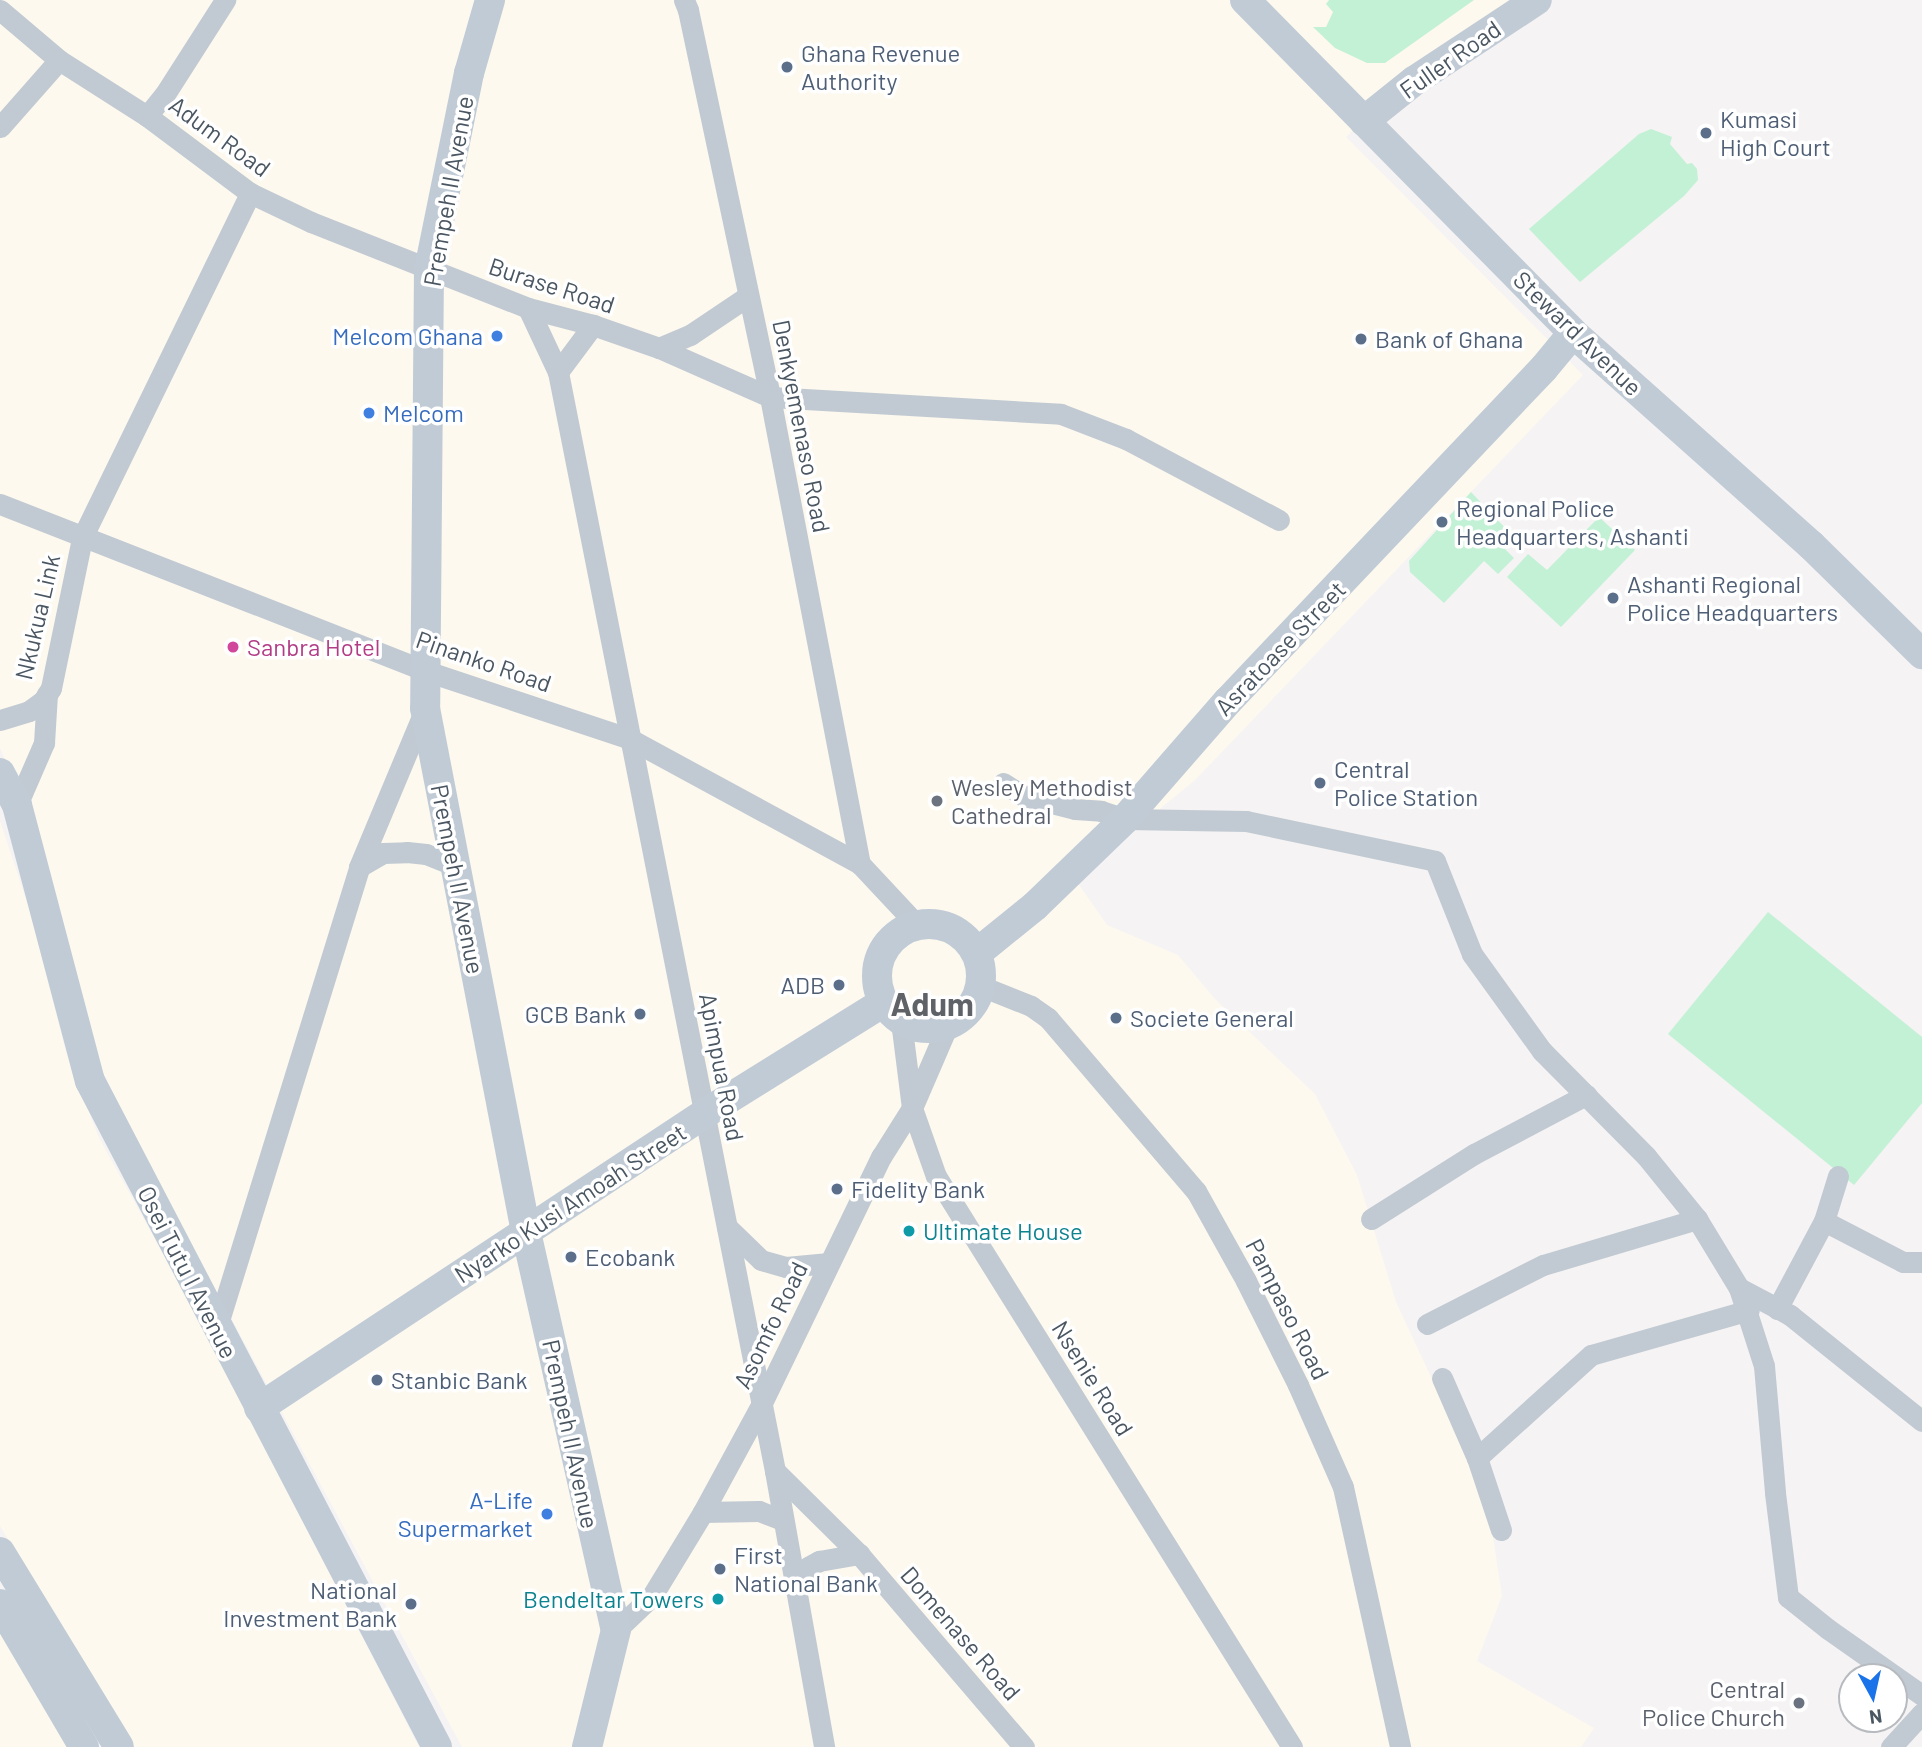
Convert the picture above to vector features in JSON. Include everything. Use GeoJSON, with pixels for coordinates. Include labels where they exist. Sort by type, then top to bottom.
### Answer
{"type":"FeatureCollection","features":[{"type":"Feature","properties":{"kind":"street"},"geometry":{"type":"LineString","coordinates":[[147,116],[165,94],[225,0]]}},
{"type":"Feature","properties":{"kind":"street","name":"Prempeh II Avenue"},"geometry":{"type":"LineString","coordinates":[[491,0],[470,73],[429,269],[425,708],[526,1232],[616,1630],[587,1747]]}},
{"type":"Feature","properties":{"kind":"street","name":"Denkyemenaso Road"},"geometry":{"type":"LineString","coordinates":[[684,0],[770,397],[860,864]]}},
{"type":"Feature","properties":{"kind":"street","name":"Steward Avenue"},"geometry":{"type":"LineString","coordinates":[[1245,0],[1573,332],[1811,545],[1922,654]]}},
{"type":"Feature","properties":{"kind":"street","name":"Fuller Road"},"geometry":{"type":"LineString","coordinates":[[1364,121],[1413,81],[1537,0]]}},
{"type":"Feature","properties":{"kind":"street","name":"Adum Road"},"geometry":{"type":"LineString","coordinates":[[0,10],[59,60],[147,116],[250,192],[311,222],[429,269]]}},
{"type":"Feature","properties":{"kind":"street"},"geometry":{"type":"LineString","coordinates":[[0,127],[59,60]]}},
{"type":"Feature","properties":{"kind":"street","name":"Nkukua Link"},"geometry":{"type":"LineString","coordinates":[[0,720],[29,711],[47,694],[82,538],[250,192]]}},
{"type":"Feature","properties":{"kind":"street","name":"Burase Road"},"geometry":{"type":"LineString","coordinates":[[429,269],[528,308],[593,325],[659,348],[770,397]]}},
{"type":"Feature","properties":{"kind":"street"},"geometry":{"type":"LineString","coordinates":[[659,348],[690,335],[748,296]]}},
{"type":"Feature","properties":{"kind":"street","name":"Apimpua Road"},"geometry":{"type":"LineString","coordinates":[[528,308],[558,372],[775,1471],[824,1747]]}},
{"type":"Feature","properties":{"kind":"street"},"geometry":{"type":"LineString","coordinates":[[558,372],[593,325]]}},
{"type":"Feature","properties":{"kind":"street","name":"Asratoase Street"},"geometry":{"type":"LineString","coordinates":[[976,953],[1035,906],[1125,819],[1228,701],[1526,388],[1573,332]]}},
{"type":"Feature","properties":{"kind":"street"},"geometry":{"type":"LineString","coordinates":[[770,397],[1061,414],[1126,439],[1279,520]]}},
{"type":"Feature","properties":{"kind":"street","name":"Pinanko Road"},"geometry":{"type":"LineString","coordinates":[[0,504],[424,670],[630,739],[860,864],[917,925]]}},
{"type":"Feature","properties":{"kind":"street"},"geometry":{"type":"LineString","coordinates":[[17,805],[44,743],[47,694]]}},
{"type":"Feature","properties":{"kind":"street"},"geometry":{"type":"LineString","coordinates":[[218,1327],[359,867],[425,708]]}},
{"type":"Feature","properties":{"kind":"street","name":"Osei Tutu I Avenue"},"geometry":{"type":"LineString","coordinates":[[0,773],[17,805],[90,1081],[437,1747]]}},
{"type":"Feature","properties":{"kind":"street"},"geometry":{"type":"LineString","coordinates":[[1003,783],[1024,796],[1101,811],[1125,819],[1246,821],[1435,860],[1472,954],[1542,1051],[1646,1156],[1697,1219],[1739,1288],[1749,1310],[1764,1366],[1774,1493],[1788,1597],[1828,1629],[1922,1695]]}},
{"type":"Feature","properties":{"kind":"street"},"geometry":{"type":"LineString","coordinates":[[359,867],[383,853],[407,852],[426,854],[455,866]]}},
{"type":"Feature","properties":{"kind":"street"},"geometry":{"type":"LineString","coordinates":[[893,1012],[931,1028],[948,1025],[964,1016],[975,1003],[981,986],[982,969],[966,938],[952,928],[935,923],[917,925],[901,932],[888,944],[879,959],[877,976],[893,1012],[912,1108]]}},
{"type":"Feature","properties":{"kind":"street","name":"Pampaso Road"},"geometry":{"type":"LineString","coordinates":[[981,986],[1031,1006],[1048,1018],[1196,1191],[1246,1281],[1298,1385],[1343,1487],[1400,1747]]}},
{"type":"Feature","properties":{"kind":"street","name":"Nyarko Kusi Amoah Street"},"geometry":{"type":"LineString","coordinates":[[259,1408],[704,1114],[893,1012]]}},
{"type":"Feature","properties":{"kind":"street"},"geometry":{"type":"LineString","coordinates":[[912,1108],[948,1025]]}},
{"type":"Feature","properties":{"kind":"street"},"geometry":{"type":"LineString","coordinates":[[1371,1219],[1474,1154],[1586,1095]]}},
{"type":"Feature","properties":{"kind":"street","name":"Asomfo Road"},"geometry":{"type":"LineString","coordinates":[[616,1630],[652,1596],[703,1513],[761,1405],[881,1157],[912,1108]]}},
{"type":"Feature","properties":{"kind":"street","name":"Nsenie Road"},"geometry":{"type":"LineString","coordinates":[[912,1108],[936,1176],[1292,1747]]}},
{"type":"Feature","properties":{"kind":"street"},"geometry":{"type":"LineString","coordinates":[[1777,1308],[1824,1221],[1838,1176]]}},
{"type":"Feature","properties":{"kind":"street"},"geometry":{"type":"LineString","coordinates":[[1427,1324],[1543,1265],[1697,1219]]}},
{"type":"Feature","properties":{"kind":"street"},"geometry":{"type":"LineString","coordinates":[[1824,1221],[1903,1262],[1922,1262]]}},
{"type":"Feature","properties":{"kind":"street"},"geometry":{"type":"LineString","coordinates":[[727,1227],[761,1260],[786,1267],[829,1263]]}},
{"type":"Feature","properties":{"kind":"street"},"geometry":{"type":"LineString","coordinates":[[1739,1288],[1777,1308],[1922,1421]]}},
{"type":"Feature","properties":{"kind":"street"},"geometry":{"type":"LineString","coordinates":[[1478,1458],[1591,1355],[1749,1310]]}},
{"type":"Feature","properties":{"kind":"street"},"geometry":{"type":"LineString","coordinates":[[1442,1378],[1478,1458],[1501,1530]]}},
{"type":"Feature","properties":{"kind":"street","name":"Domenase Road"},"geometry":{"type":"LineString","coordinates":[[775,1471],[859,1554],[1024,1747]]}},
{"type":"Feature","properties":{"kind":"street"},"geometry":{"type":"LineString","coordinates":[[703,1513],[759,1511],[782,1520]]}},
{"type":"Feature","properties":{"kind":"street"},"geometry":{"type":"LineString","coordinates":[[0,1552],[7,1596],[84,1747]]}},
{"type":"Feature","properties":{"kind":"street"},"geometry":{"type":"LineString","coordinates":[[794,1588],[808,1567],[820,1561],[859,1554]]}},
{"type":"Feature","properties":{"kind":"street"},"geometry":{"type":"LineString","coordinates":[[7,1596],[119,1747]]}},
{"type":"Feature","properties":{"kind":"street"},"geometry":{"type":"LineString","coordinates":[[1891,1747],[1922,1713]]}},
{"type":"Feature","properties":{"kind":"shaded area"},"geometry":{"type":"Polygon","coordinates":[[[0,0],[1520,0],[1411,75],[1346,137],[1583,375],[1195,780],[1075,879],[1107,925],[1178,955],[1215,999],[1315,1094],[1357,1175],[1396,1302],[1487,1497],[1502,1596],[1477,1661],[1594,1728],[1581,1747],[462,1747],[161,1188],[105,1077],[77,997],[48,867],[0,748],[0,0]]]}},
{"type":"Feature","properties":{"kind":"shaded area"},"geometry":{"type":"Polygon","coordinates":[[[0,821],[30,911],[66,1052],[99,1138],[194,1309],[419,1747],[134,1747],[0,1526],[0,821]]]}},
{"type":"Feature","properties":{"kind":"shaded area"},"geometry":{"type":"Polygon","coordinates":[[[0,1616],[77,1747],[0,1747],[0,1616]]]}},
{"type":"Feature","properties":{"kind":"green space"},"geometry":{"type":"Polygon","coordinates":[[[1329,0],[1474,0],[1385,63],[1367,63],[1335,48],[1313,27],[1326,27],[1333,12],[1326,4],[1329,0]]]}},
{"type":"Feature","properties":{"kind":"green space"},"geometry":{"type":"Polygon","coordinates":[[[1651,129],[1672,137],[1670,144],[1687,164],[1692,163],[1697,169],[1698,180],[1684,196],[1580,282],[1529,229],[1639,134],[1651,129]]]}},
{"type":"Feature","properties":{"kind":"green space"},"geometry":{"type":"Polygon","coordinates":[[[1471,492],[1509,532],[1499,543],[1514,558],[1498,574],[1484,561],[1444,603],[1410,572],[1409,561],[1471,492]]]}},
{"type":"Feature","properties":{"kind":"green space"},"geometry":{"type":"Polygon","coordinates":[[[1599,517],[1635,550],[1561,627],[1507,577],[1528,554],[1547,570],[1599,517]]]}},
{"type":"Feature","properties":{"kind":"green space"},"geometry":{"type":"Polygon","coordinates":[[[1768,912],[1922,1037],[1922,1103],[1854,1185],[1668,1034],[1768,912]]]}},
{"type":"Feature","properties":{"kind":"place","name":"Ghana Revenue Authority"},"geometry":{"type":"Point","coordinates":[787,67]}},
{"type":"Feature","properties":{"kind":"place","name":"Kumasi High Court"},"geometry":{"type":"Point","coordinates":[1706,133]}},
{"type":"Feature","properties":{"kind":"place","name":"Melcom Ghana"},"geometry":{"type":"Point","coordinates":[497,336]}},
{"type":"Feature","properties":{"kind":"place","name":"Bank of Ghana"},"geometry":{"type":"Point","coordinates":[1361,339]}},
{"type":"Feature","properties":{"kind":"place","name":"Melcom"},"geometry":{"type":"Point","coordinates":[369,413]}},
{"type":"Feature","properties":{"kind":"place","name":"Regional Police Headquarters, Ashanti"},"geometry":{"type":"Point","coordinates":[1442,522]}},
{"type":"Feature","properties":{"kind":"place","name":"Ashanti Regional Police Headquarters"},"geometry":{"type":"Point","coordinates":[1613,598]}},
{"type":"Feature","properties":{"kind":"place","name":"Sanbra Hotel"},"geometry":{"type":"Point","coordinates":[233,647]}},
{"type":"Feature","properties":{"kind":"place","name":"Central Police Station"},"geometry":{"type":"Point","coordinates":[1320,783]}},
{"type":"Feature","properties":{"kind":"place","name":"Wesley Methodist Cathedral"},"geometry":{"type":"Point","coordinates":[937,801]}},
{"type":"Feature","properties":{"kind":"place","name":"ADB"},"geometry":{"type":"Point","coordinates":[839,985]}},
{"type":"Feature","properties":{"kind":"place","name":"GCB Bank"},"geometry":{"type":"Point","coordinates":[640,1014]}},
{"type":"Feature","properties":{"kind":"place","name":"Societe General"},"geometry":{"type":"Point","coordinates":[1116,1018]}},
{"type":"Feature","properties":{"kind":"place","name":"Fidelity Bank"},"geometry":{"type":"Point","coordinates":[837,1189]}},
{"type":"Feature","properties":{"kind":"place","name":"Ultimate House"},"geometry":{"type":"Point","coordinates":[909,1231]}},
{"type":"Feature","properties":{"kind":"place","name":"Ecobank"},"geometry":{"type":"Point","coordinates":[571,1257]}},
{"type":"Feature","properties":{"kind":"place","name":"Stanbic Bank"},"geometry":{"type":"Point","coordinates":[377,1380]}},
{"type":"Feature","properties":{"kind":"place","name":"A-Life Supermarket"},"geometry":{"type":"Point","coordinates":[547,1514]}},
{"type":"Feature","properties":{"kind":"place","name":"First National Bank"},"geometry":{"type":"Point","coordinates":[720,1569]}},
{"type":"Feature","properties":{"kind":"place","name":"Bendeltar Towers"},"geometry":{"type":"Point","coordinates":[718,1599]}},
{"type":"Feature","properties":{"kind":"place","name":"National Investment Bank"},"geometry":{"type":"Point","coordinates":[411,1604]}},
{"type":"Feature","properties":{"kind":"place","name":"Central Police Church"},"geometry":{"type":"Point","coordinates":[1799,1703]}},
{"type":"Feature","properties":{"kind":"district","name":"Adum"},"geometry":{"type":"Point","coordinates":[932,1003]}}]}
